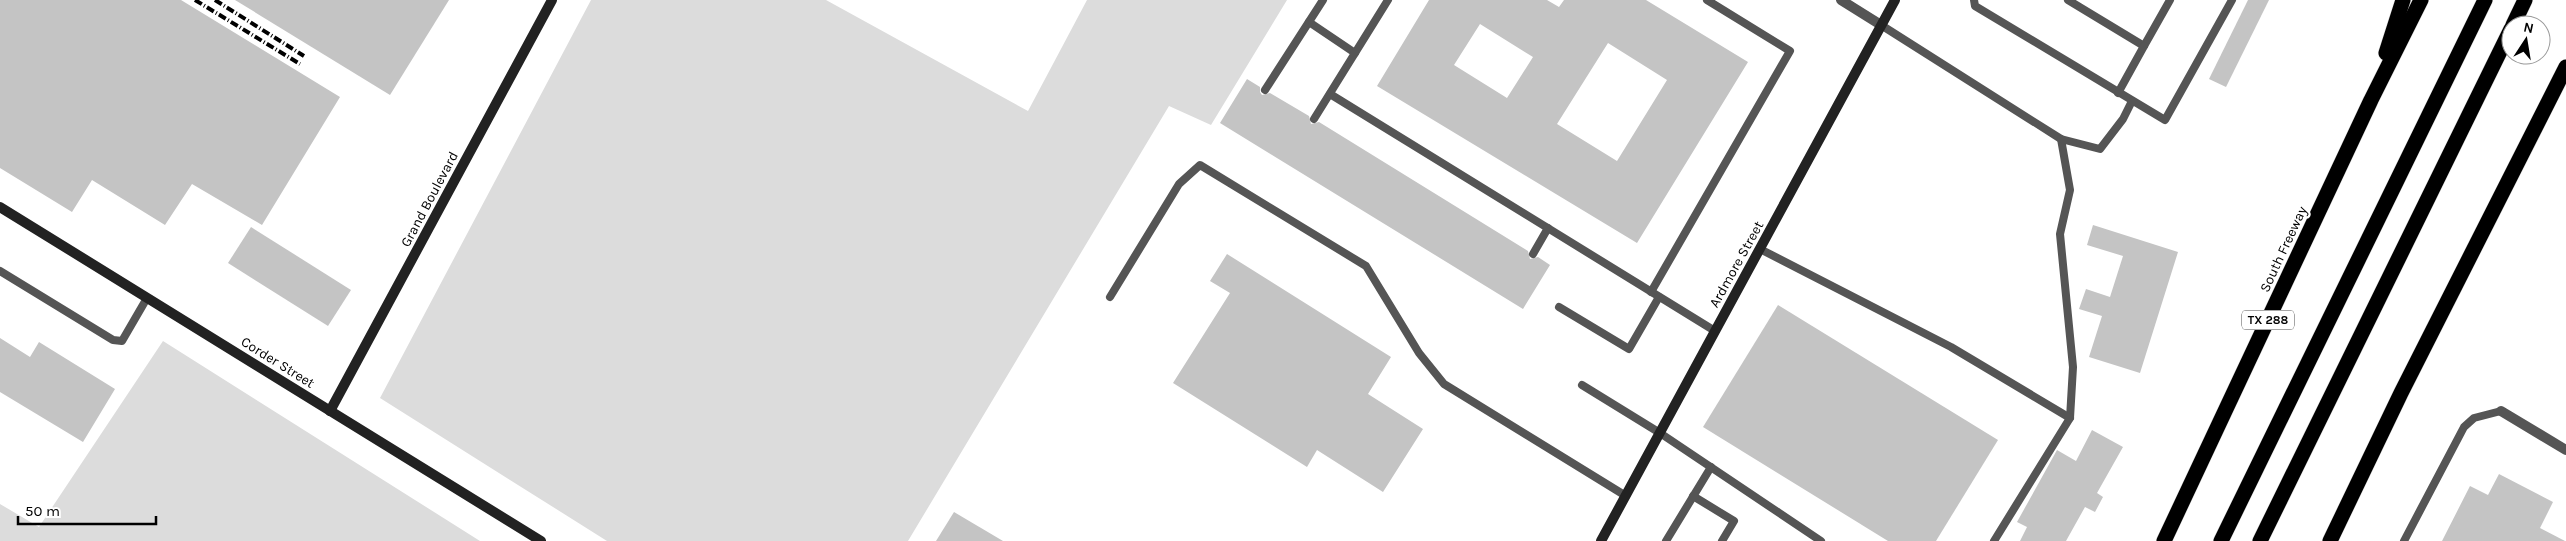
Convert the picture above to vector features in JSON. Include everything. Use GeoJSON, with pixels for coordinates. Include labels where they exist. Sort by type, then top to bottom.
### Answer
{"type":"FeatureCollection","features":[{"type":"Feature","properties":{"kind":"highway"},"geometry":{"type":"LineString","coordinates":[[2371,100],[2403,0]]}},
{"type":"Feature","properties":{"kind":"highway","name":"South Freeway"},"geometry":{"type":"LineString","coordinates":[[2164,541],[2371,100],[2421,0]]}},
{"type":"Feature","properties":{"kind":"highway"},"geometry":{"type":"LineString","coordinates":[[2221,541],[2485,0]]}},
{"type":"Feature","properties":{"kind":"highway"},"geometry":{"type":"LineString","coordinates":[[2518,15],[2525,0]]}},
{"type":"Feature","properties":{"kind":"highway"},"geometry":{"type":"LineString","coordinates":[[2260,541],[2501,49]]}},
{"type":"Feature","properties":{"kind":"highway"},"geometry":{"type":"LineString","coordinates":[[2330,541],[2566,68]]}},
{"type":"Feature","properties":{"kind":"highway"},"geometry":{"type":"LineString","coordinates":[[2514,169],[2566,86]]}},
{"type":"Feature","properties":{"kind":"street","name":"Grand Boulevard"},"geometry":{"type":"LineString","coordinates":[[330,411],[552,0]]}},
{"type":"Feature","properties":{"kind":"street"},"geometry":{"type":"LineString","coordinates":[[1841,0],[1882,25]]}},
{"type":"Feature","properties":{"kind":"street","name":"Ardmore Street"},"geometry":{"type":"LineString","coordinates":[[1602,541],[1895,0]]}},
{"type":"Feature","properties":{"kind":"street","name":"Corder Street"},"geometry":{"type":"LineString","coordinates":[[0,206],[541,541]]}},
{"type":"Feature","properties":{"kind":"street"},"geometry":{"type":"LineString","coordinates":[[2501,411],[2566,450]]}},
{"type":"Feature","properties":{"kind":"lane"},"geometry":{"type":"LineString","coordinates":[[1265,90],[1323,0]]}},
{"type":"Feature","properties":{"kind":"lane"},"geometry":{"type":"LineString","coordinates":[[1314,119],[1388,0]]}},
{"type":"Feature","properties":{"kind":"lane"},"geometry":{"type":"LineString","coordinates":[[1651,292],[1790,51],[1707,0]]}},
{"type":"Feature","properties":{"kind":"lane"},"geometry":{"type":"LineString","coordinates":[[1974,0],[1976,6],[2165,120],[2232,0]]}},
{"type":"Feature","properties":{"kind":"lane"},"geometry":{"type":"LineString","coordinates":[[2068,0],[2144,46]]}},
{"type":"Feature","properties":{"kind":"lane"},"geometry":{"type":"LineString","coordinates":[[2118,92],[2170,0]]}},
{"type":"Feature","properties":{"kind":"lane"},"geometry":{"type":"LineString","coordinates":[[1309,22],[1355,53]]}},
{"type":"Feature","properties":{"kind":"lane"},"geometry":{"type":"LineString","coordinates":[[1882,25],[2061,139],[2100,149],[2123,119],[2132,101]]}},
{"type":"Feature","properties":{"kind":"lane"},"geometry":{"type":"LineString","coordinates":[[1330,94],[1715,331]]}},
{"type":"Feature","properties":{"kind":"lane"},"geometry":{"type":"LineString","coordinates":[[1994,541],[2070,418],[2073,367],[2060,234],[2070,190],[2061,139]]}},
{"type":"Feature","properties":{"kind":"lane"},"geometry":{"type":"LineString","coordinates":[[1110,297],[1179,184],[1200,165],[1366,266],[1419,353],[1444,384],[1626,496]]}},
{"type":"Feature","properties":{"kind":"lane"},"geometry":{"type":"LineString","coordinates":[[1533,254],[1548,228]]}},
{"type":"Feature","properties":{"kind":"lane"},"geometry":{"type":"LineString","coordinates":[[1760,248],[1951,347],[2070,418]]}},
{"type":"Feature","properties":{"kind":"lane"},"geometry":{"type":"LineString","coordinates":[[0,271],[113,340],[122,341],[147,298]]}},
{"type":"Feature","properties":{"kind":"lane"},"geometry":{"type":"LineString","coordinates":[[1559,307],[1629,349],[1659,297]]}},
{"type":"Feature","properties":{"kind":"lane"},"geometry":{"type":"LineString","coordinates":[[1582,386],[1660,433],[1821,541]]}},
{"type":"Feature","properties":{"kind":"lane"},"geometry":{"type":"LineString","coordinates":[[2404,541],[2464,427],[2474,418],[2501,411]]}},
{"type":"Feature","properties":{"kind":"lane"},"geometry":{"type":"LineString","coordinates":[[1666,541],[1711,467]]}},
{"type":"Feature","properties":{"kind":"lane"},"geometry":{"type":"LineString","coordinates":[[1693,496],[1734,521],[1722,541]]}},
{"type":"Feature","properties":{"kind":"shaded area"},"geometry":{"type":"Polygon","coordinates":[[[591,0],[826,0],[1028,111],[1087,0],[1287,0],[1211,125],[1169,106],[908,541],[607,541],[380,398],[591,0]]]}},
{"type":"Feature","properties":{"kind":"shaded area"},"geometry":{"type":"Polygon","coordinates":[[[163,341],[480,541],[0,541],[0,504],[39,527],[163,341]]]}},
{"type":"Feature","properties":{"kind":"building"},"geometry":{"type":"Polygon","coordinates":[[[0,0],[181,0],[340,97],[262,225],[192,184],[165,225],[92,180],[72,212],[0,168],[0,0]]]}},
{"type":"Feature","properties":{"kind":"building"},"geometry":{"type":"Polygon","coordinates":[[[235,0],[449,0],[390,95],[235,0]]]}},
{"type":"Feature","properties":{"kind":"building"},"geometry":{"type":"Polygon","coordinates":[[[1429,0],[1547,0],[1559,7],[1564,0],[1646,0],[1748,62],[1637,243],[1377,86],[1429,0]],[[1480,24],[1454,65],[1507,98],[1533,57],[1480,24]],[[1608,43],[1557,124],[1617,161],[1667,80],[1608,43]]]}},
{"type":"Feature","properties":{"kind":"building"},"geometry":{"type":"Polygon","coordinates":[[[2248,0],[2269,0],[2226,87],[2209,79],[2248,0]]]}},
{"type":"Feature","properties":{"kind":"building"},"geometry":{"type":"Polygon","coordinates":[[[1247,79],[1260,87],[1262,95],[1270,93],[1309,116],[1311,124],[1319,122],[1528,251],[1530,259],[1538,257],[1550,265],[1523,309],[1220,123],[1247,79]]]}},
{"type":"Feature","properties":{"kind":"building"},"geometry":{"type":"Polygon","coordinates":[[[2093,225],[2178,252],[2140,373],[2089,357],[2102,316],[2079,309],[2086,289],[2110,297],[2123,256],[2087,245],[2093,225]]]}},
{"type":"Feature","properties":{"kind":"building"},"geometry":{"type":"Polygon","coordinates":[[[251,227],[351,290],[328,326],[228,263],[251,227]]]}},
{"type":"Feature","properties":{"kind":"building"},"geometry":{"type":"Polygon","coordinates":[[[1227,254],[1391,357],[1368,394],[1423,429],[1383,492],[1317,450],[1307,467],[1173,383],[1230,293],[1210,281],[1227,254]]]}},
{"type":"Feature","properties":{"kind":"building"},"geometry":{"type":"Polygon","coordinates":[[[1778,305],[1998,440],[1936,541],[1888,541],[1703,427],[1778,305]]]}},
{"type":"Feature","properties":{"kind":"building"},"geometry":{"type":"Polygon","coordinates":[[[0,338],[30,357],[39,342],[115,389],[83,442],[0,392],[0,338]]]}},
{"type":"Feature","properties":{"kind":"building"},"geometry":{"type":"Polygon","coordinates":[[[2092,430],[2123,447],[2097,493],[2103,497],[2095,512],[2085,507],[2066,541],[2020,541],[2027,527],[2017,522],[2057,450],[2076,461],[2092,430]]]}},
{"type":"Feature","properties":{"kind":"building"},"geometry":{"type":"Polygon","coordinates":[[[2499,474],[2553,502],[2540,528],[2565,541],[2442,541],[2470,486],[2488,495],[2499,474]]]}},
{"type":"Feature","properties":{"kind":"building"},"geometry":{"type":"Polygon","coordinates":[[[954,512],[1003,541],[936,541],[954,512]]]}},
{"type":"Feature","properties":{"kind":"railway"},"geometry":{"type":"LineString","coordinates":[[195,0],[300,64]]}},
{"type":"Feature","properties":{"kind":"railway"},"geometry":{"type":"LineString","coordinates":[[215,0],[304,56]]}}]}
